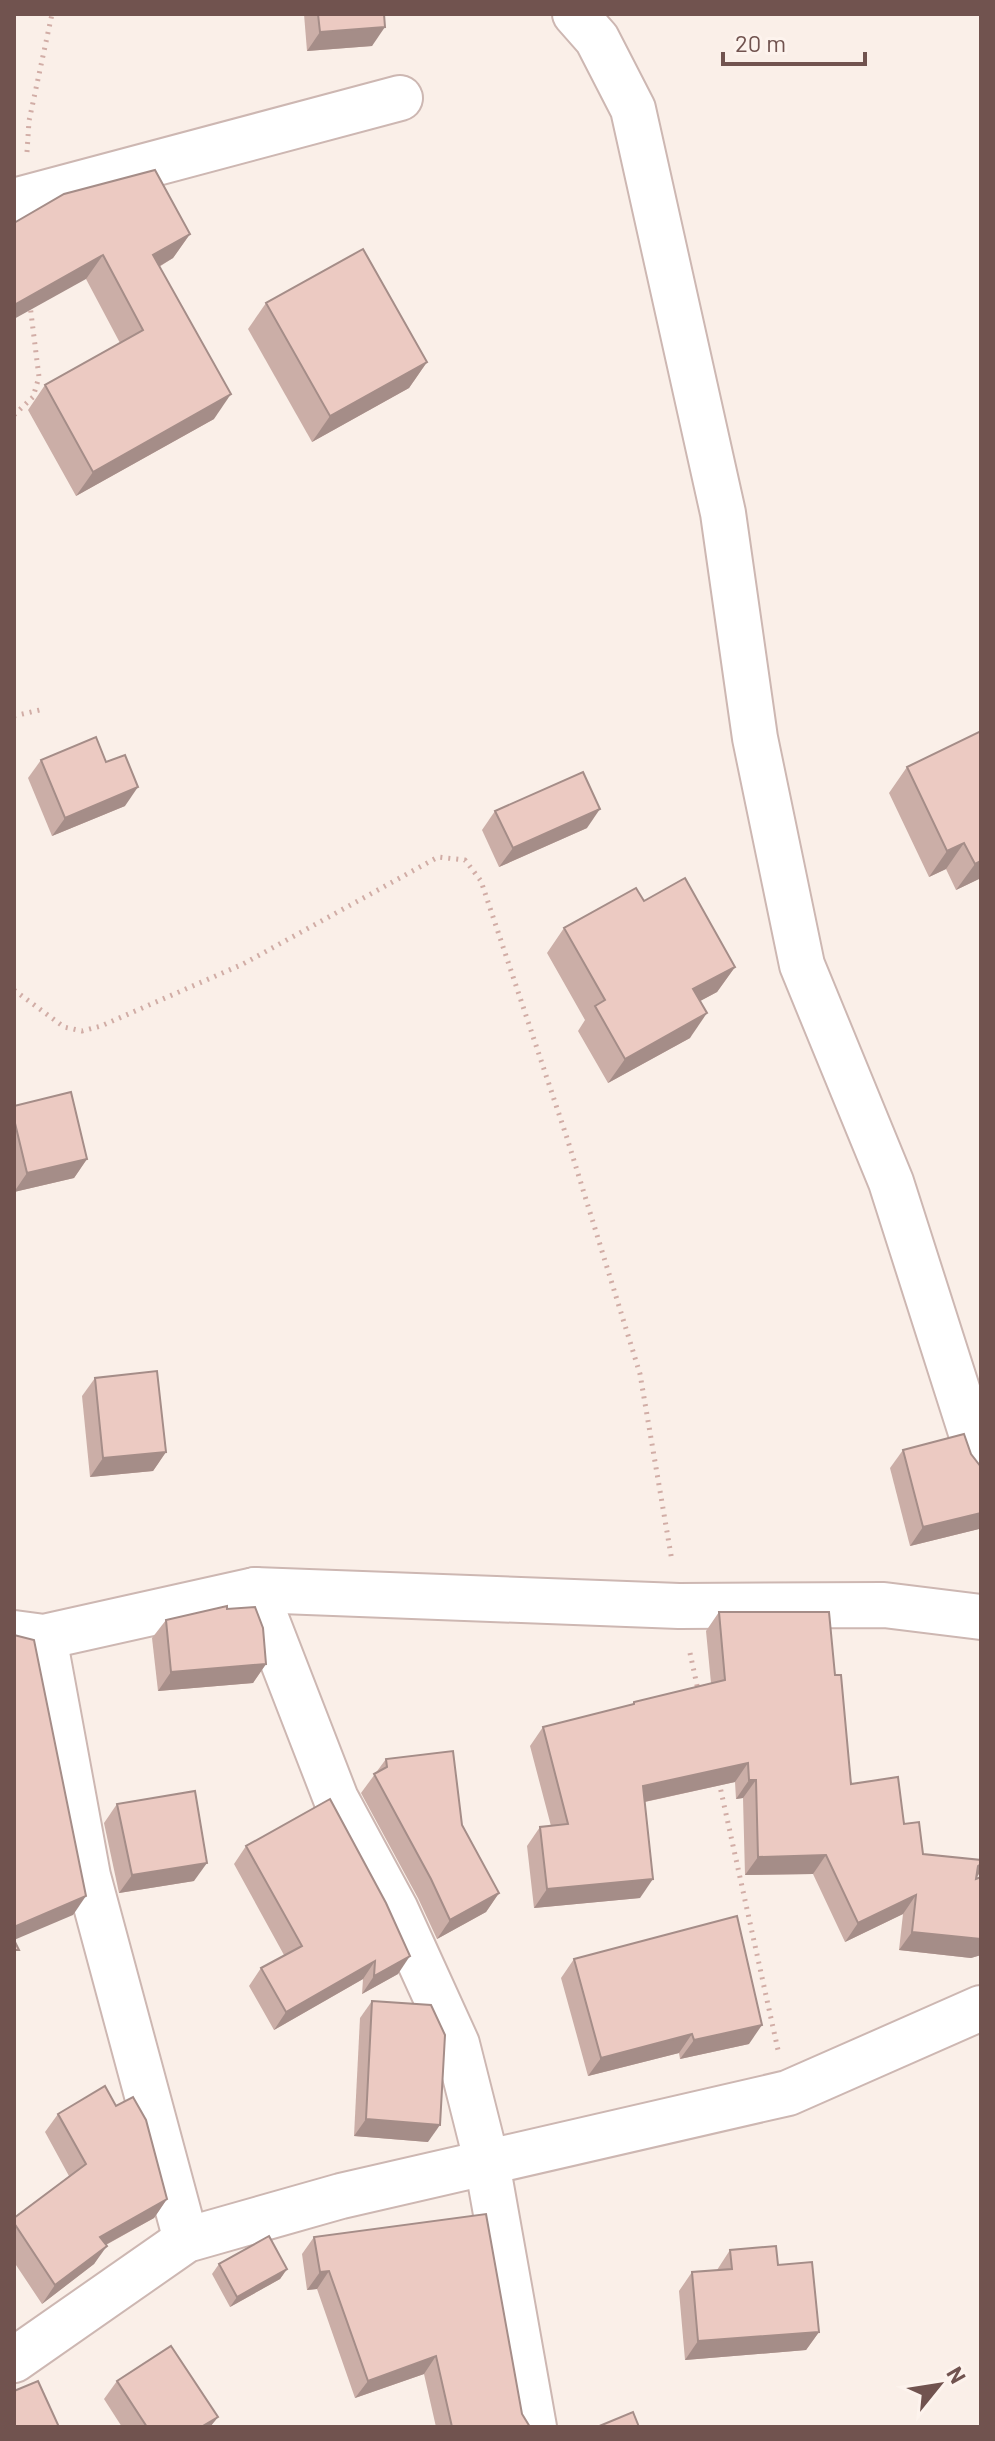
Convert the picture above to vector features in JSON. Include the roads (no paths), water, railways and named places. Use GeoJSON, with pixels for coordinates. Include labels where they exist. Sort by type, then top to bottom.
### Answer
{"type":"FeatureCollection","features":[{"type":"Feature","properties":{"kind":"street"},"geometry":{"type":"LineString","coordinates":[[575,14],[597,39],[633,109],[723,513],[755,738],[802,965],[891,1182],[981,1464]]}},
{"type":"Feature","properties":{"kind":"street"},"geometry":{"type":"LineString","coordinates":[[18,199],[400,98]]}},
{"type":"Feature","properties":{"kind":"street"},"geometry":{"type":"LineString","coordinates":[[255,1590],[336,1799],[396,1910],[457,2044],[487,2163],[534,2427]]}},
{"type":"Feature","properties":{"kind":"street"},"geometry":{"type":"LineString","coordinates":[[186,2240],[88,1876],[29,1635],[255,1590],[679,1606],[884,1605],[981,1617]]}},
{"type":"Feature","properties":{"kind":"street"},"geometry":{"type":"LineString","coordinates":[[14,2360],[186,2240],[341,2196],[788,2093],[981,2008]]}}]}
